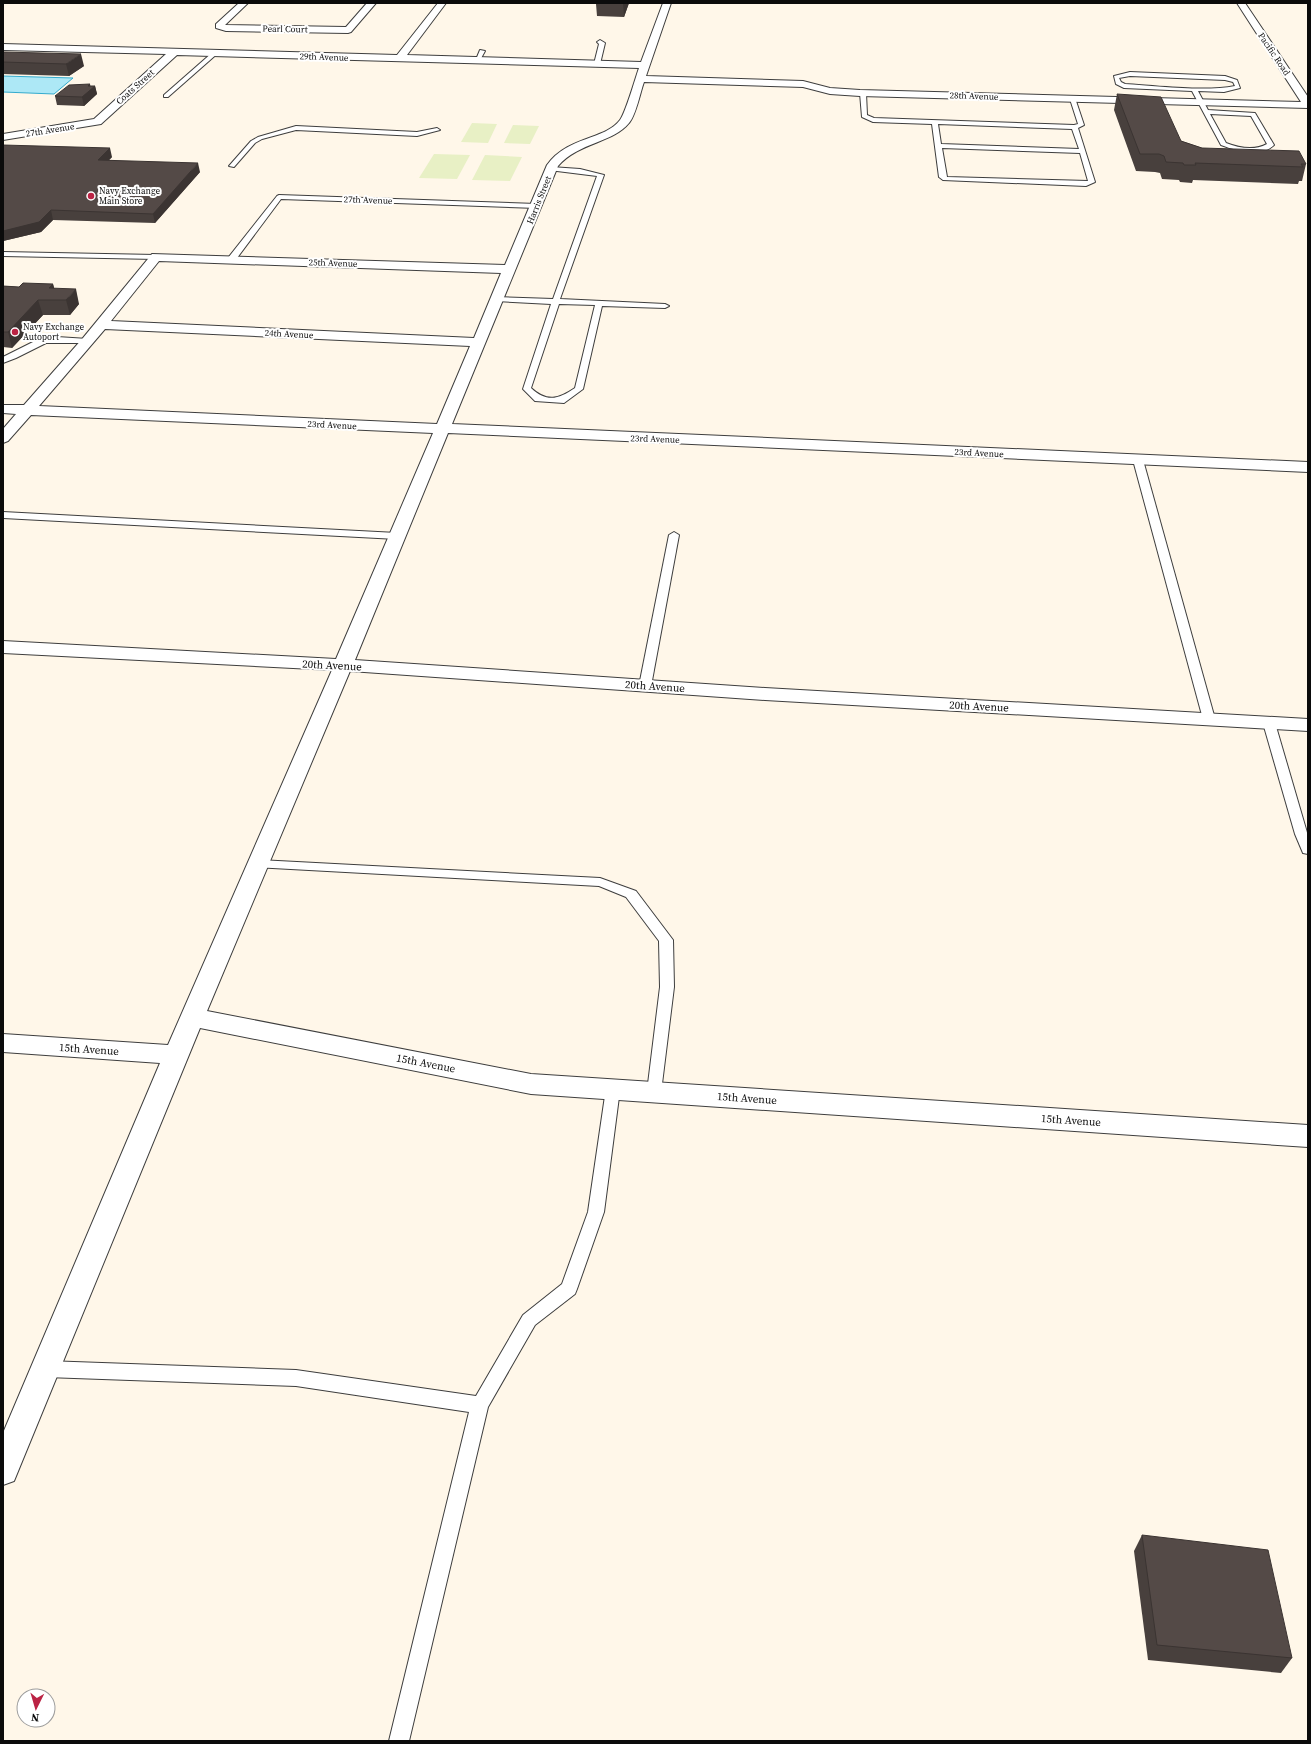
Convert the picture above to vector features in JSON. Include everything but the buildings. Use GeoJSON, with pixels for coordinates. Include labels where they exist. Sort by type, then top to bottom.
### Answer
{"type":"FeatureCollection","features":[{"type":"Feature","properties":{"kind":"street","name":"Pearl Court"},"geometry":{"type":"LineString","coordinates":[[244,3],[220,26],[226,28],[348,30],[372,3]]}},
{"type":"Feature","properties":{"kind":"street"},"geometry":{"type":"LineString","coordinates":[[399,59],[442,3]]}},
{"type":"Feature","properties":{"kind":"street","name":"Harris Street"},"geometry":{"type":"LineString","coordinates":[[3,1470],[192,1017],[259,864],[496,299],[537,206],[551,169],[559,156],[571,147],[620,126],[625,121],[667,3]]}},
{"type":"Feature","properties":{"kind":"street","name":"Pacific Road"},"geometry":{"type":"LineString","coordinates":[[1241,3],[1308,105]]}},
{"type":"Feature","properties":{"kind":"street","name":"29th Avenue"},"geometry":{"type":"LineString","coordinates":[[3,47],[646,65]]}},
{"type":"Feature","properties":{"kind":"street","name":"Coats Street"},"geometry":{"type":"LineString","coordinates":[[97,122],[174,52]]}},
{"type":"Feature","properties":{"kind":"street","name":"28th Avenue"},"geometry":{"type":"LineString","coordinates":[[640,79],[803,84],[830,91],[863,93],[1308,105]]}},
{"type":"Feature","properties":{"kind":"street","name":"27th Avenue"},"geometry":{"type":"LineString","coordinates":[[3,137],[97,122]]}},
{"type":"Feature","properties":{"kind":"street"},"geometry":{"type":"LineString","coordinates":[[3,438],[88,341],[156,257]]}},
{"type":"Feature","properties":{"kind":"street","name":"25th Avenue"},"geometry":{"type":"LineString","coordinates":[[156,257],[509,269]]}},
{"type":"Feature","properties":{"kind":"street","name":"24th Avenue"},"geometry":{"type":"LineString","coordinates":[[100,325],[478,342]]}},
{"type":"Feature","properties":{"kind":"street","name":"23rd Avenue"},"geometry":{"type":"LineString","coordinates":[[3,409],[1308,468]]}},
{"type":"Feature","properties":{"kind":"street","name":"20th Avenue"},"geometry":{"type":"LineString","coordinates":[[3,647],[342,665],[645,686],[1308,725]]}},
{"type":"Feature","properties":{"kind":"street","name":"15th Avenue"},"geometry":{"type":"LineString","coordinates":[[192,1017],[532,1084],[1308,1136]]}},
{"type":"Feature","properties":{"kind":"street","name":"15th Avenue"},"geometry":{"type":"LineString","coordinates":[[3,1042],[176,1055]]}},
{"type":"Feature","properties":{"kind":"lane"},"geometry":{"type":"LineString","coordinates":[[597,64],[602,43],[600,42]]}},
{"type":"Feature","properties":{"kind":"lane"},"geometry":{"type":"LineString","coordinates":[[477,61],[482,51]]}},
{"type":"Feature","properties":{"kind":"lane"},"geometry":{"type":"LineString","coordinates":[[166,96],[215,53]]}},
{"type":"Feature","properties":{"kind":"lane"},"geometry":{"type":"LineString","coordinates":[[1130,74],[1225,78],[1235,80],[1238,87],[1224,90],[1194,89],[1124,86],[1118,83],[1116,77],[1119,75],[1130,74]]}},
{"type":"Feature","properties":{"kind":"lane"},"geometry":{"type":"LineString","coordinates":[[1194,89],[1206,112],[1224,145],[1241,149],[1259,150],[1271,145],[1253,114],[1206,112]]}},
{"type":"Feature","properties":{"kind":"lane"},"geometry":{"type":"LineString","coordinates":[[863,93],[864,116],[866,118],[878,121],[1075,127],[1081,125],[1073,99]]}},
{"type":"Feature","properties":{"kind":"lane"},"geometry":{"type":"LineString","coordinates":[[935,122],[942,177],[945,179],[1086,184],[1092,182],[1081,151],[1075,127]]}},
{"type":"Feature","properties":{"kind":"lane"},"geometry":{"type":"LineString","coordinates":[[232,166],[252,142],[260,138],[296,128],[417,134],[437,130]]}},
{"type":"Feature","properties":{"kind":"lane"},"geometry":{"type":"LineString","coordinates":[[938,146],[1081,151]]}},
{"type":"Feature","properties":{"kind":"lane"},"geometry":{"type":"LineString","coordinates":[[551,169],[580,171],[601,175],[527,389],[538,399],[564,400],[579,389],[599,303]]}},
{"type":"Feature","properties":{"kind":"lane","name":"27th Avenue"},"geometry":{"type":"LineString","coordinates":[[231,260],[279,196],[537,206]]}},
{"type":"Feature","properties":{"kind":"lane"},"geometry":{"type":"LineString","coordinates":[[3,254],[156,257]]}},
{"type":"Feature","properties":{"kind":"lane"},"geometry":{"type":"LineString","coordinates":[[496,299],[665,306]]}},
{"type":"Feature","properties":{"kind":"lane"},"geometry":{"type":"LineString","coordinates":[[3,360],[20,355],[31,347],[45,341],[88,341]]}},
{"type":"Feature","properties":{"kind":"lane"},"geometry":{"type":"LineString","coordinates":[[1138,460],[1209,719]]}},
{"type":"Feature","properties":{"kind":"lane"},"geometry":{"type":"LineString","coordinates":[[3,515],[397,536]]}},
{"type":"Feature","properties":{"kind":"lane"},"geometry":{"type":"LineString","coordinates":[[645,686],[674,535]]}},
{"type":"Feature","properties":{"kind":"lane"},"geometry":{"type":"LineString","coordinates":[[1269,723],[1301,834],[1308,850]]}},
{"type":"Feature","properties":{"kind":"lane"},"geometry":{"type":"LineString","coordinates":[[259,864],[600,882],[631,894],[666,940],[667,987],[654,1092]]}},
{"type":"Feature","properties":{"kind":"lane"},"geometry":{"type":"LineString","coordinates":[[399,1741],[480,1405],[529,1320],[569,1289],[596,1212],[613,1089]]}},
{"type":"Feature","properties":{"kind":"lane"},"geometry":{"type":"LineString","coordinates":[[46,1369],[296,1378],[480,1405]]}},
{"type":"Feature","properties":{"kind":"green space"},"geometry":{"type":"Polygon","coordinates":[[[472,123],[497,124],[488,143],[461,142],[472,123]]]}},
{"type":"Feature","properties":{"kind":"green space"},"geometry":{"type":"Polygon","coordinates":[[[513,125],[539,126],[530,144],[504,143],[513,125]]]}},
{"type":"Feature","properties":{"kind":"green space"},"geometry":{"type":"Polygon","coordinates":[[[434,154],[470,155],[457,179],[419,178],[434,154]]]}},
{"type":"Feature","properties":{"kind":"green space"},"geometry":{"type":"Polygon","coordinates":[[[485,155],[522,157],[510,181],[472,180],[485,155]]]}},
{"type":"Feature","properties":{"kind":"water"},"geometry":{"type":"Polygon","coordinates":[[[3,76],[73,78],[54,94],[3,92],[3,76]]]}},
{"type":"Feature","properties":{"kind":"place","name":"Navy Exchange Main Store"},"geometry":{"type":"Point","coordinates":[91,196]}},
{"type":"Feature","properties":{"kind":"place","name":"Navy Exchange Autoport"},"geometry":{"type":"Point","coordinates":[15,332]}}]}
